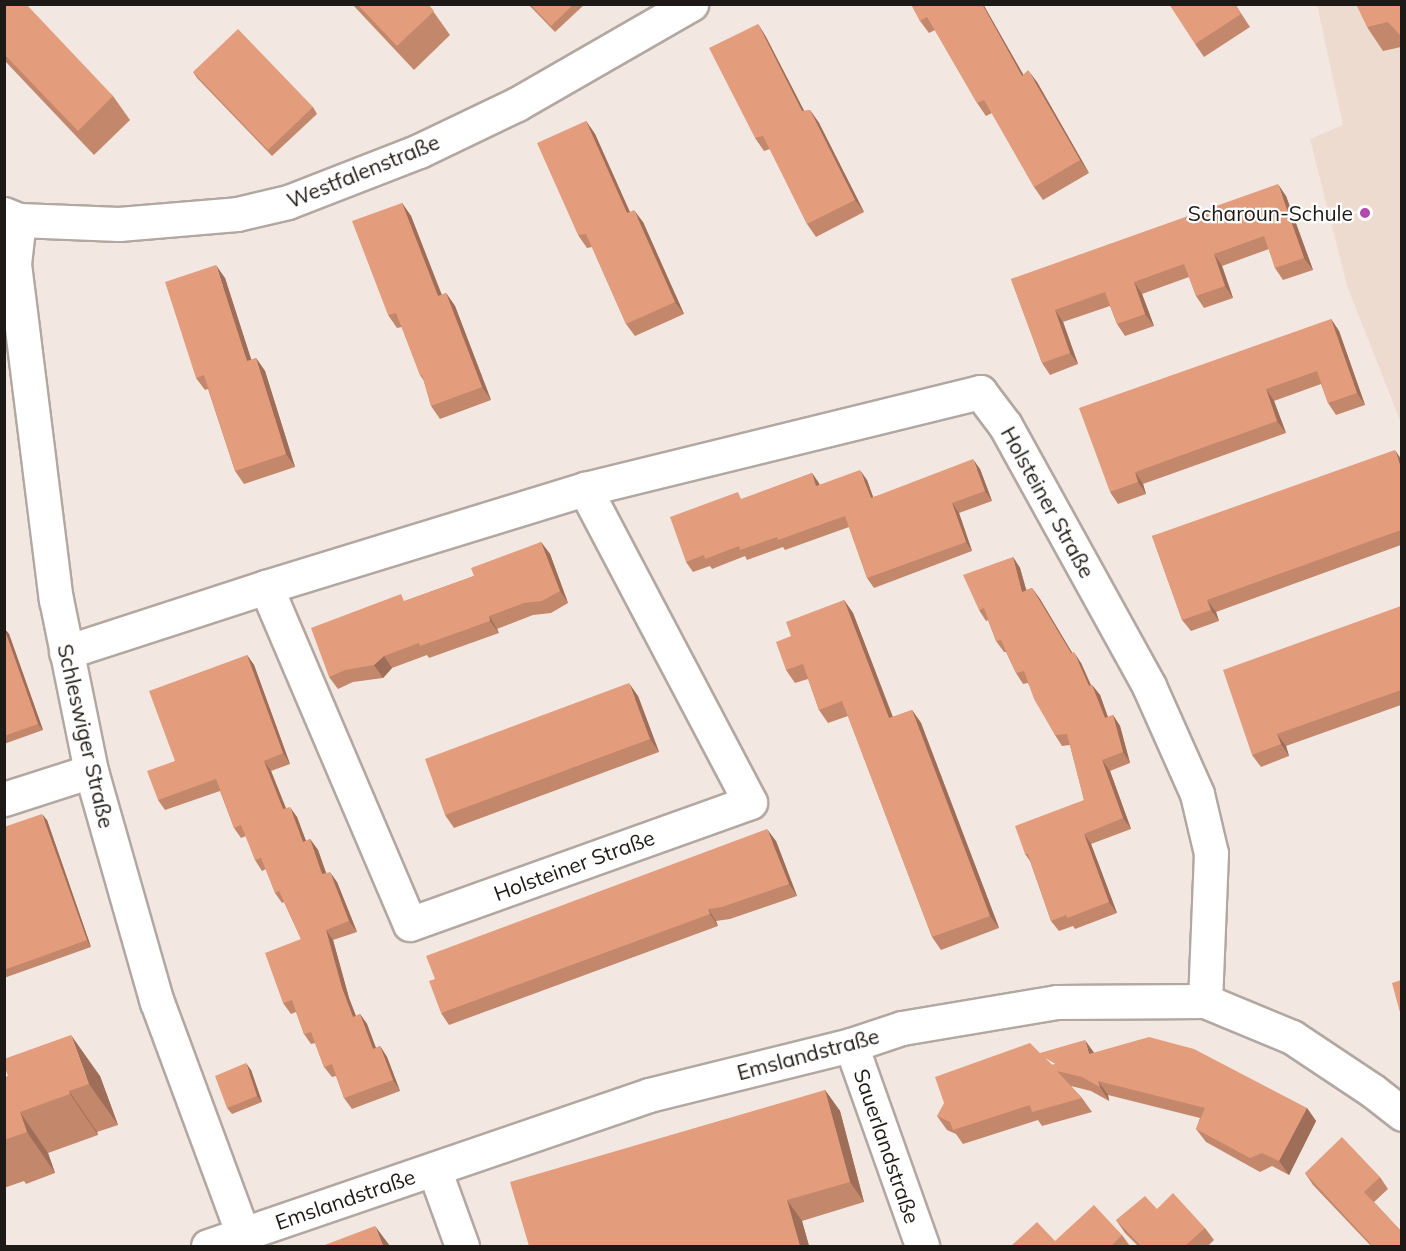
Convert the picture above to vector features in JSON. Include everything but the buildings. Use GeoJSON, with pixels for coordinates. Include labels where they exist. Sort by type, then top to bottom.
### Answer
{"type":"FeatureCollection","features":[{"type":"Feature","properties":{"kind":"street","name":"Westfalenstraße"},"geometry":{"type":"LineString","coordinates":[[12,217],[119,224],[237,214],[288,202],[418,151],[517,104],[691,4]]}},
{"type":"Feature","properties":{"kind":"street","name":"Schleswiger Straße"},"geometry":{"type":"LineString","coordinates":[[12,217],[14,264],[56,599],[91,771],[157,1002],[243,1234]]}},
{"type":"Feature","properties":{"kind":"street","name":"Holsteiner Straße"},"geometry":{"type":"LineString","coordinates":[[66,652],[266,586],[585,489],[980,392],[1005,425],[1144,676],[1197,794],[1210,853],[1205,1001]]}},
{"type":"Feature","properties":{"kind":"street","name":"Holsteiner Straße"},"geometry":{"type":"LineString","coordinates":[[266,586],[410,924],[750,802],[585,489]]}},
{"type":"Feature","properties":{"kind":"street"},"geometry":{"type":"LineString","coordinates":[[4,799],[91,771]]}},
{"type":"Feature","properties":{"kind":"street","name":"Emslandstraße"},"geometry":{"type":"LineString","coordinates":[[208,1246],[649,1095],[852,1044],[902,1028],[1057,1002],[1205,1001],[1292,1038],[1373,1091],[1401,1114]]}},
{"type":"Feature","properties":{"kind":"street","name":"Sauerlandstraße"},"geometry":{"type":"LineString","coordinates":[[852,1044],[922,1246]]}},
{"type":"Feature","properties":{"kind":"street"},"geometry":{"type":"LineString","coordinates":[[434,1169],[462,1246]]}},
{"type":"Feature","properties":{"kind":"shaded area","name":"Scharoun-Schule"},"geometry":{"type":"Polygon","coordinates":[[[1317,5],[1401,5],[1401,423],[1347,286],[1310,139],[1343,125],[1317,5]]]}},
{"type":"Feature","properties":{"kind":"place","name":"Scharoun-Schule"},"geometry":{"type":"Point","coordinates":[1365,213]}}]}
